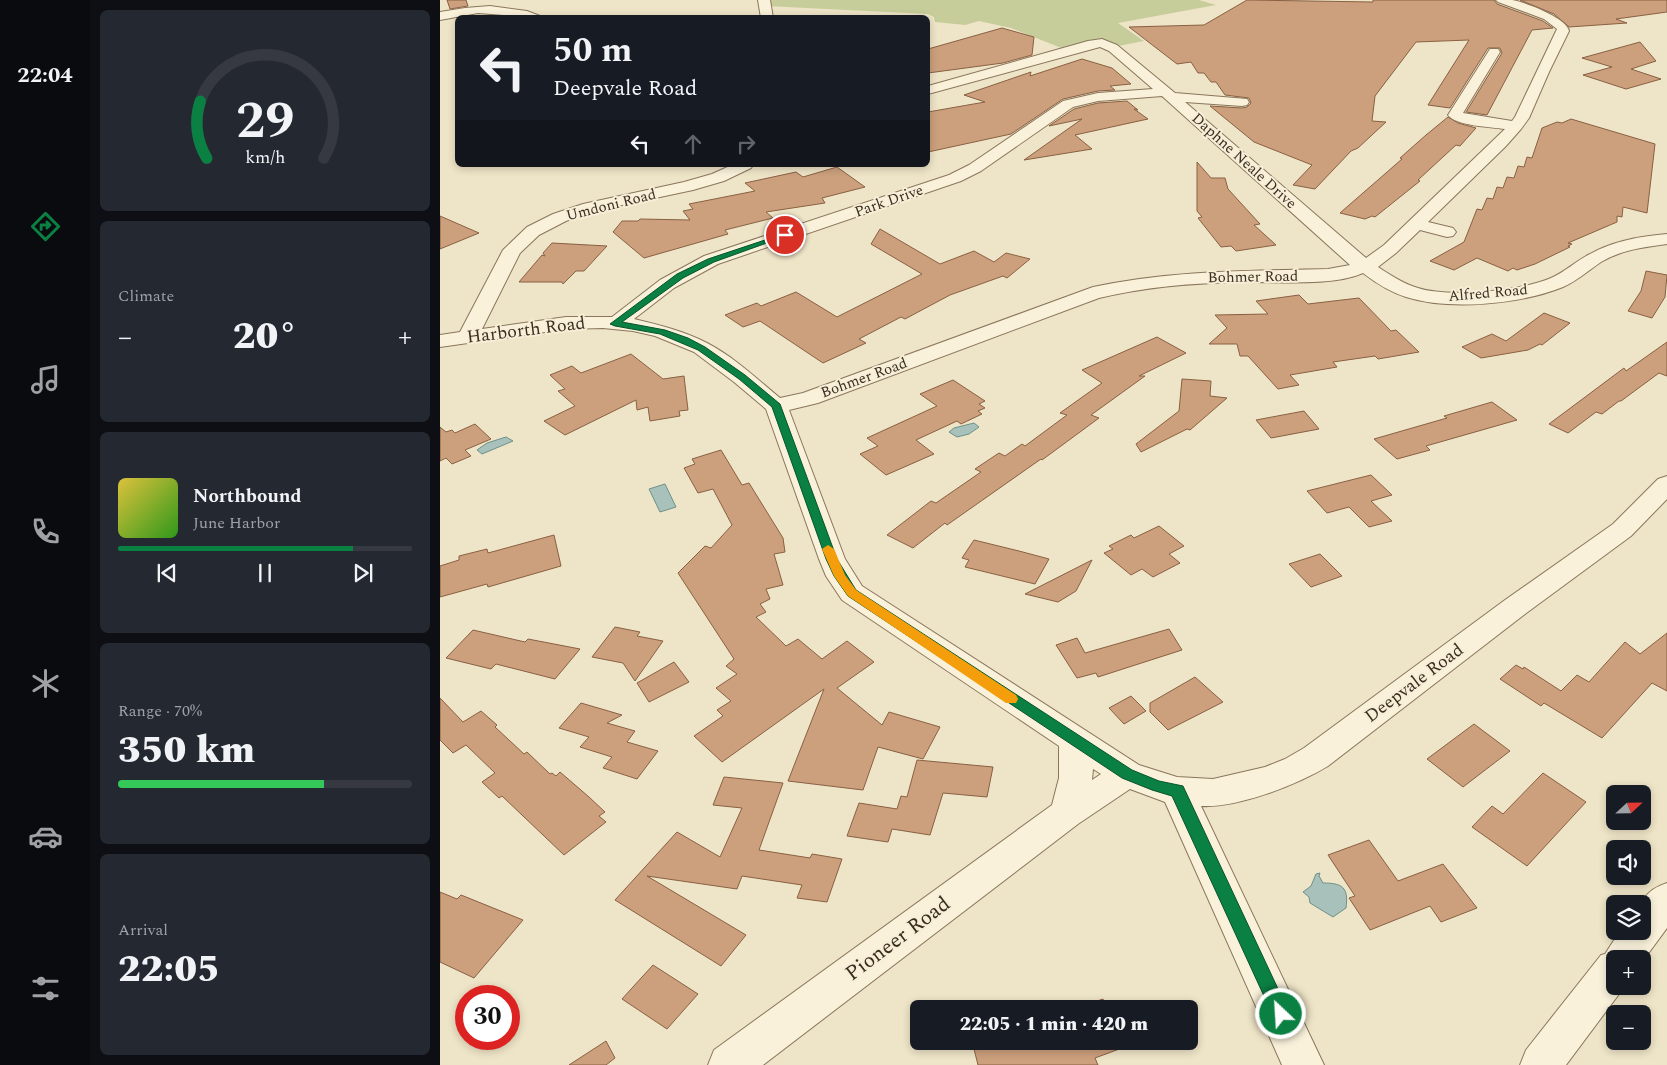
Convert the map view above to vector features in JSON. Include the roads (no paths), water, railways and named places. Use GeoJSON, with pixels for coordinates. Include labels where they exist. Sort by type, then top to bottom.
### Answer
{"type":"FeatureCollection","features":[{"type":"Feature","properties":{"kind":"street"},"geometry":{"type":"LineString","coordinates":[[764,0],[766,15]]}},
{"type":"Feature","properties":{"kind":"street","name":"Bohmer Road"},"geometry":{"type":"LineString","coordinates":[[776,406],[810,398],[1093,293],[1117,286],[1191,278],[1328,275],[1350,272],[1365,266],[1390,248],[1416,224],[1516,126],[1526,109],[1563,28],[1548,17],[1502,0]]}},
{"type":"Feature","properties":{"kind":"street"},"geometry":{"type":"LineString","coordinates":[[440,16],[469,11],[499,9],[526,15]]}},
{"type":"Feature","properties":{"kind":"street","name":"Daphne Neale Drive"},"geometry":{"type":"LineString","coordinates":[[1033,61],[1098,43],[1108,45],[1123,55],[1342,249],[1365,266]]}},
{"type":"Feature","properties":{"kind":"street"},"geometry":{"type":"LineString","coordinates":[[1494,52],[1455,115],[1466,119],[1516,126]]}},
{"type":"Feature","properties":{"kind":"street"},"geometry":{"type":"LineString","coordinates":[[930,89],[1033,61]]}},
{"type":"Feature","properties":{"kind":"street"},"geometry":{"type":"LineString","coordinates":[[930,97],[1033,61]]}},
{"type":"Feature","properties":{"kind":"street","name":"Park Drive"},"geometry":{"type":"LineString","coordinates":[[615,324],[667,284],[711,260],[955,178],[975,168],[1068,104],[1098,98],[1167,94],[1242,102]]}},
{"type":"Feature","properties":{"kind":"street","name":"Umdoni Road"},"geometry":{"type":"LineString","coordinates":[[696,184],[720,167]]}},
{"type":"Feature","properties":{"kind":"street","name":"Umdoni Road"},"geometry":{"type":"LineString","coordinates":[[468,336],[512,250],[520,240],[532,231],[554,220],[582,210],[696,184],[729,174],[741,167]]}},
{"type":"Feature","properties":{"kind":"street"},"geometry":{"type":"LineString","coordinates":[[1416,224],[1446,232]]}},
{"type":"Feature","properties":{"kind":"street","name":"Alfred Road"},"geometry":{"type":"LineString","coordinates":[[1365,266],[1413,293],[1448,297],[1491,296],[1540,288],[1557,282],[1600,256],[1618,249],[1640,242],[1667,239]]}},
{"type":"Feature","properties":{"kind":"street","name":"Harborth Road"},"geometry":{"type":"LineString","coordinates":[[440,341],[566,323],[615,324],[662,332],[693,344],[742,377],[776,406],[832,559],[840,576],[852,593],[1127,774]]}},
{"type":"Feature","properties":{"kind":"street","name":"Deepvale Road"},"geometry":{"type":"LineString","coordinates":[[1127,774],[1157,786],[1177,791],[1213,793],[1240,788],[1270,779],[1316,757],[1515,607],[1622,530],[1667,484]]}},
{"type":"Feature","properties":{"kind":"street"},"geometry":{"type":"LineString","coordinates":[[1066,814],[1075,790],[1078,757],[1075,741]]}},
{"type":"Feature","properties":{"kind":"street","name":"Pioneer Road"},"geometry":{"type":"LineString","coordinates":[[730,1065],[1066,814],[1127,774]]}},
{"type":"Feature","properties":{"kind":"street"},"geometry":{"type":"LineString","coordinates":[[1177,791],[1303,1065]]}},
{"type":"Feature","properties":{"kind":"street"},"geometry":{"type":"LineString","coordinates":[[1629,950],[1667,899]]}},
{"type":"Feature","properties":{"kind":"street"},"geometry":{"type":"LineString","coordinates":[[1540,1065],[1606,980]]}},
{"type":"Feature","properties":{"kind":"water"},"geometry":{"type":"Polygon","coordinates":[[[974,423],[979,427],[969,434],[957,437],[949,432],[954,428],[974,423]]]}},
{"type":"Feature","properties":{"kind":"water"},"geometry":{"type":"Polygon","coordinates":[[[506,437],[513,441],[482,454],[477,450],[487,443],[506,437]]]}},
{"type":"Feature","properties":{"kind":"water"},"geometry":{"type":"Polygon","coordinates":[[[665,484],[676,507],[660,512],[649,489],[665,484]]]}},
{"type":"Feature","properties":{"kind":"water"},"geometry":{"type":"Polygon","coordinates":[[[1320,873],[1319,876],[1323,883],[1339,885],[1345,891],[1346,908],[1333,917],[1310,903],[1309,897],[1303,892],[1311,886],[1316,874],[1320,873]]]}}]}
